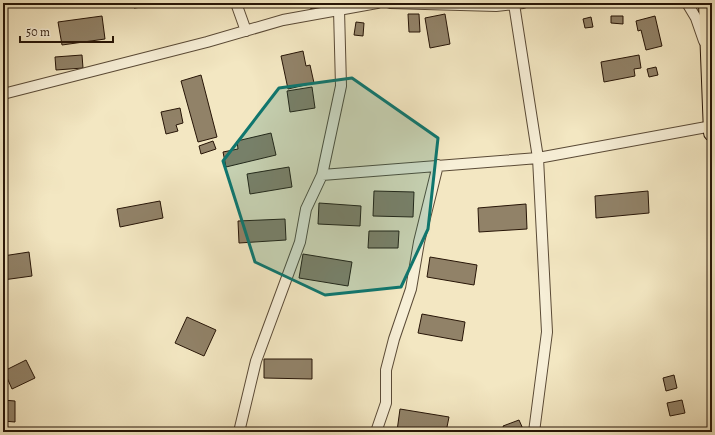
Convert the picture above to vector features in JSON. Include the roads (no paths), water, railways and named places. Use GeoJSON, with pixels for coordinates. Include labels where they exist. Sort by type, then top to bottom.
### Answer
{"type":"FeatureCollection","features":[{"type":"Feature","properties":{"kind":"highway"},"geometry":{"type":"LineString","coordinates":[[709,4],[712,133]]}},
{"type":"Feature","properties":{"kind":"street"},"geometry":{"type":"LineString","coordinates":[[236,3],[246,31]]}},
{"type":"Feature","properties":{"kind":"street"},"geometry":{"type":"LineString","coordinates":[[3,94],[283,20],[377,3]]}},
{"type":"Feature","properties":{"kind":"street"},"geometry":{"type":"LineString","coordinates":[[390,3],[496,5],[519,3],[538,158],[547,332],[534,432]]}},
{"type":"Feature","properties":{"kind":"street"},"geometry":{"type":"LineString","coordinates":[[687,3],[696,18],[709,53]]}},
{"type":"Feature","properties":{"kind":"street"},"geometry":{"type":"LineString","coordinates":[[239,432],[256,361],[300,242],[306,208],[322,175],[341,86],[338,10]]}},
{"type":"Feature","properties":{"kind":"street"},"geometry":{"type":"LineString","coordinates":[[322,175],[538,158],[712,126]]}},
{"type":"Feature","properties":{"kind":"street"},"geometry":{"type":"LineString","coordinates":[[376,432],[386,403],[386,370],[394,339],[411,289],[419,242],[438,165]]}}]}
